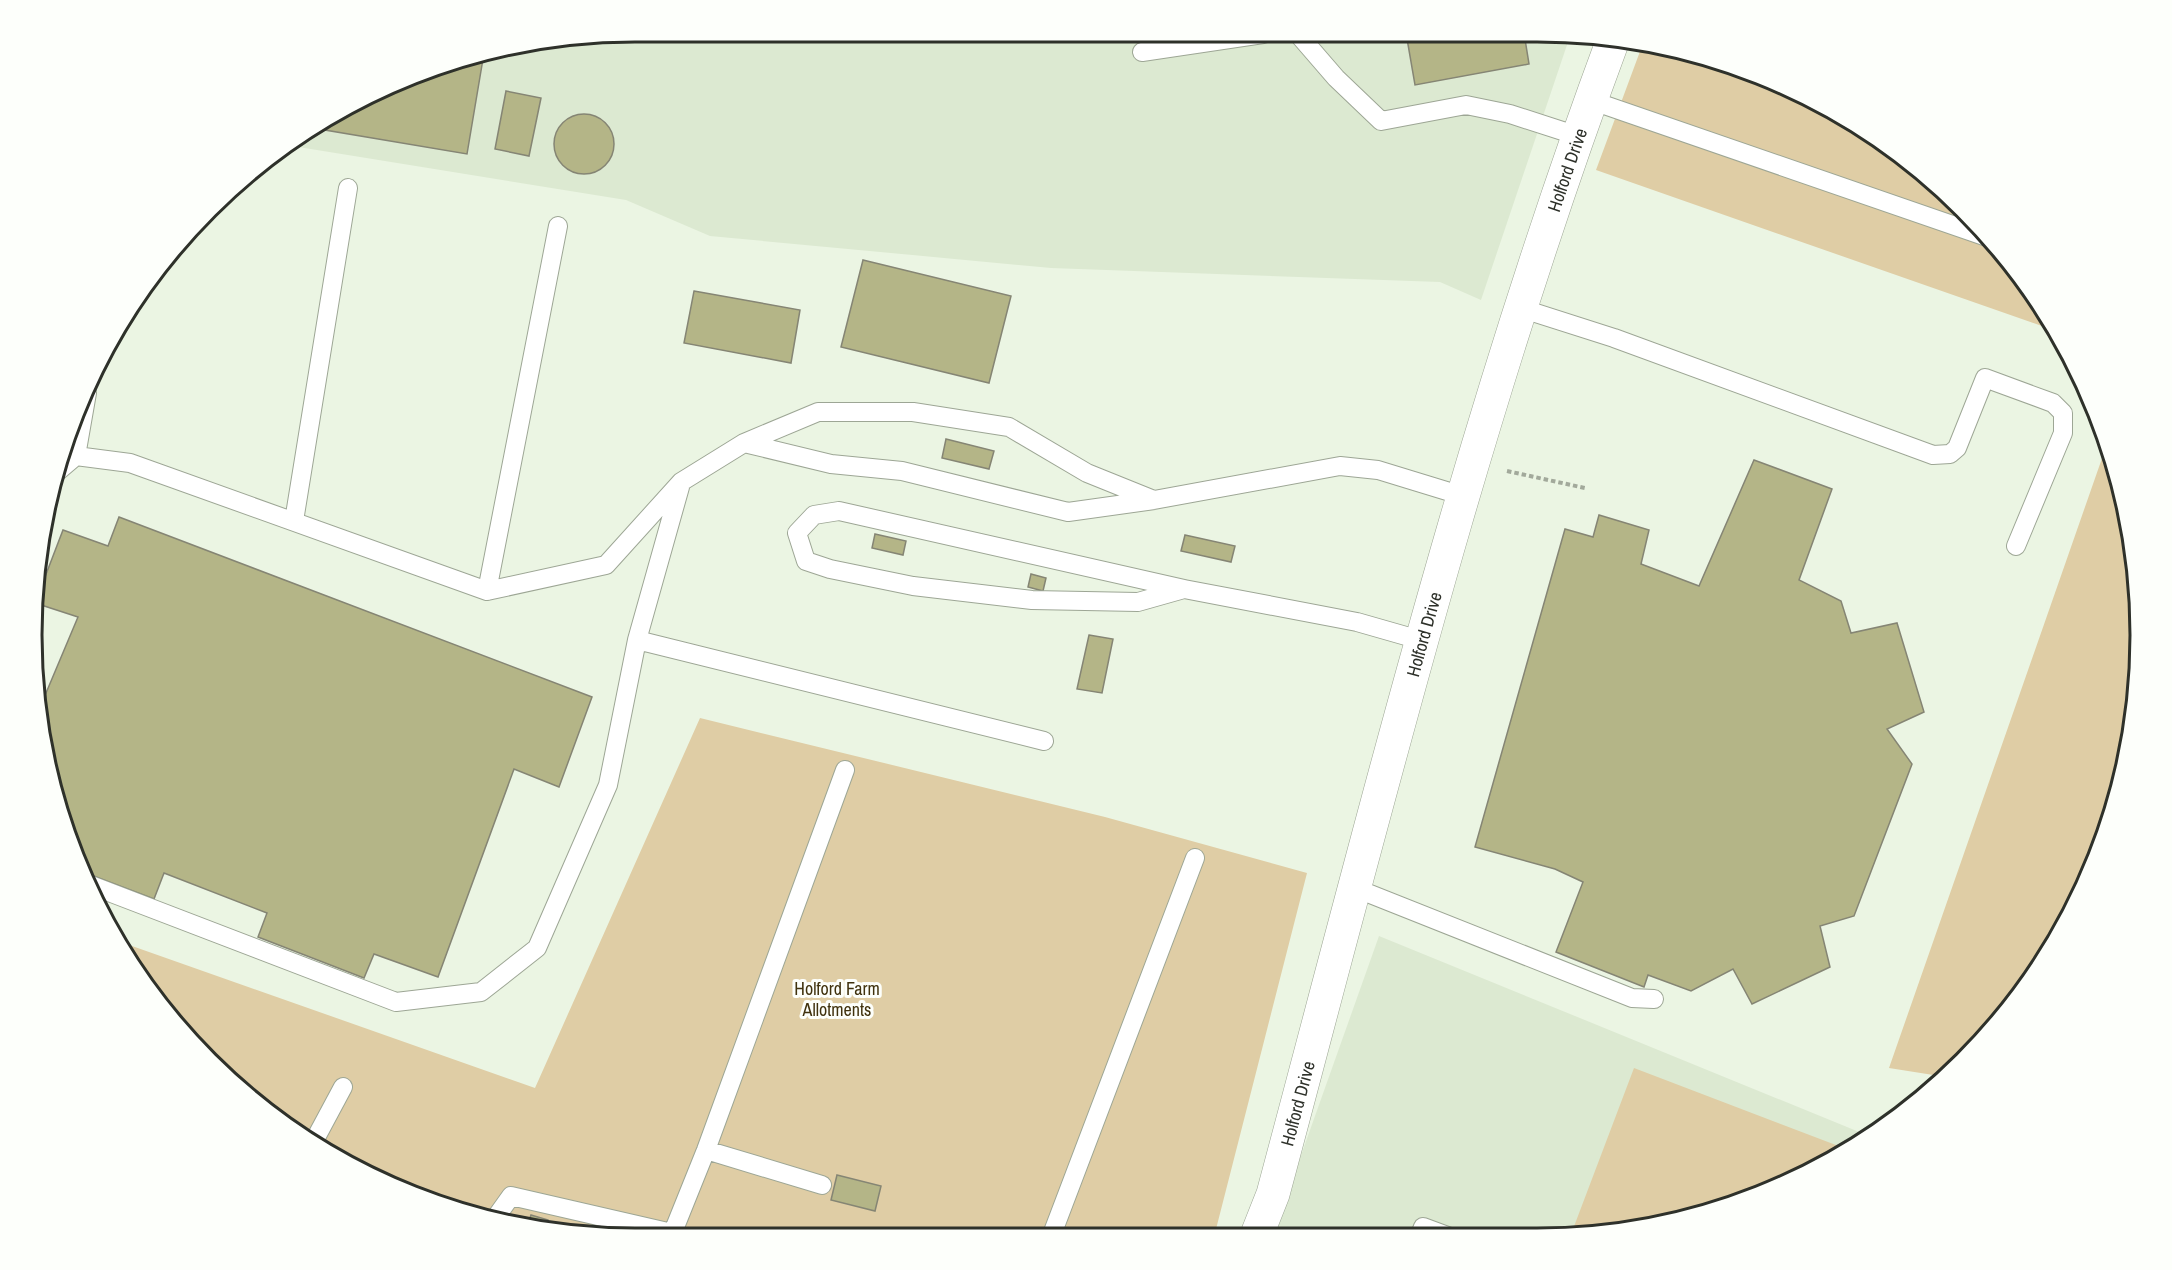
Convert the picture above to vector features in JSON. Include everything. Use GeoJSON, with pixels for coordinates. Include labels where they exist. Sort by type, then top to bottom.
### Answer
{"type":"FeatureCollection","features":[{"type":"Feature","properties":{"kind":"street","name":"Holford Drive"},"geometry":{"type":"LineString","coordinates":[[1260,1228],[1273,1194],[1420,640],[1471,463],[1520,308],[1590,100],[1610,47]]}},
{"type":"Feature","properties":{"kind":"lane"},"geometry":{"type":"LineString","coordinates":[[1142,52],[1209,42]]}},
{"type":"Feature","properties":{"kind":"lane"},"geometry":{"type":"LineString","coordinates":[[1305,42],[1336,78],[1381,121],[1466,105],[1510,114],[1578,136]]}},
{"type":"Feature","properties":{"kind":"lane"},"geometry":{"type":"LineString","coordinates":[[1590,100],[1971,231]]}},
{"type":"Feature","properties":{"kind":"lane"},"geometry":{"type":"LineString","coordinates":[[294,521],[348,188]]}},
{"type":"Feature","properties":{"kind":"lane"},"geometry":{"type":"LineString","coordinates":[[487,591],[558,226]]}},
{"type":"Feature","properties":{"kind":"lane"},"geometry":{"type":"LineString","coordinates":[[1520,308],[1614,338],[1933,456],[1950,454],[1957,448],[1985,378],[2053,403],[2063,413],[2063,433],[2016,546]]}},
{"type":"Feature","properties":{"kind":"lane"},"geometry":{"type":"LineString","coordinates":[[76,456],[130,463],[487,591],[606,566],[681,482],[744,443],[818,412],[913,412],[1009,427],[1087,473],[1154,500]]}},
{"type":"Feature","properties":{"kind":"lane"},"geometry":{"type":"LineString","coordinates":[[67,463],[76,456],[82,420]]}},
{"type":"Feature","properties":{"kind":"lane"},"geometry":{"type":"LineString","coordinates":[[744,443],[831,464],[902,471],[1068,512],[1154,500],[1340,466],[1378,470],[1463,496]]}},
{"type":"Feature","properties":{"kind":"lane"},"geometry":{"type":"LineString","coordinates":[[99,888],[396,1002],[481,992],[537,948],[608,785],[637,640],[681,482]]}},
{"type":"Feature","properties":{"kind":"lane"},"geometry":{"type":"LineString","coordinates":[[1184,589],[1138,602],[1032,600],[913,586],[830,569],[806,561],[797,533],[814,515],[839,511],[1184,589],[1357,622],[1420,640]]}},
{"type":"Feature","properties":{"kind":"lane"},"geometry":{"type":"LineString","coordinates":[[637,640],[1044,741]]}},
{"type":"Feature","properties":{"kind":"lane"},"geometry":{"type":"LineString","coordinates":[[675,1228],[706,1150],[845,770]]}},
{"type":"Feature","properties":{"kind":"lane"},"geometry":{"type":"LineString","coordinates":[[1054,1228],[1195,858]]}},
{"type":"Feature","properties":{"kind":"lane"},"geometry":{"type":"LineString","coordinates":[[1355,888],[1632,998],[1654,999]]}},
{"type":"Feature","properties":{"kind":"lane"},"geometry":{"type":"LineString","coordinates":[[317,1135],[342,1087]]}},
{"type":"Feature","properties":{"kind":"lane"},"geometry":{"type":"LineString","coordinates":[[706,1150],[822,1185]]}},
{"type":"Feature","properties":{"kind":"lane"},"geometry":{"type":"LineString","coordinates":[[499,1212],[511,1196],[643,1228]]}},
{"type":"Feature","properties":{"kind":"path"},"geometry":{"type":"LineString","coordinates":[[1471,463],[1585,488]]}},
{"type":"Feature","properties":{"kind":"shaded area"},"geometry":{"type":"Polygon","coordinates":[[[596,43],[1568,43],[1481,300],[1440,282],[1051,268],[710,236],[626,200],[299,147],[338,121],[373,103],[444,73],[519,53],[596,43]]]}},
{"type":"Feature","properties":{"kind":"shaded area"},"geometry":{"type":"Polygon","coordinates":[[[1379,936],[1860,1132],[1834,1149],[1764,1183],[1728,1197],[1653,1217],[1576,1227],[1275,1228],[1379,936]]]}},
{"type":"Feature","properties":{"kind":"green space"},"geometry":{"type":"Polygon","coordinates":[[[1640,51],[1728,73],[1764,87],[1834,121],[1898,165],[1928,189],[1983,244],[2043,326],[1596,170],[1640,51]]]}},
{"type":"Feature","properties":{"kind":"green space"},"geometry":{"type":"Polygon","coordinates":[[[2103,457],[2119,519],[2125,558],[2130,635],[2129,674],[2119,751],[2099,826],[2085,862],[2051,932],[2007,996],[1983,1026],[1934,1075],[1889,1068],[2103,457]]]}},
{"type":"Feature","properties":{"kind":"green space","name":"Holford Farm Allotments"},"geometry":{"type":"Polygon","coordinates":[[[700,718],[1105,817],[1307,873],[1216,1228],[596,1227],[519,1217],[482,1208],[444,1197],[373,1167],[338,1149],[274,1105],[244,1081],[189,1026],[130,945],[535,1088],[700,718]]]}},
{"type":"Feature","properties":{"kind":"green space"},"geometry":{"type":"Polygon","coordinates":[[[1634,1068],[1839,1146],[1799,1167],[1728,1197],[1653,1217],[1574,1227],[1634,1068]]]}},
{"type":"Feature","properties":{"kind":"building"},"geometry":{"type":"Polygon","coordinates":[[[1408,42],[1525,42],[1529,64],[1415,85],[1408,42]]]}},
{"type":"Feature","properties":{"kind":"building"},"geometry":{"type":"Polygon","coordinates":[[[483,62],[467,154],[324,130],[408,87],[483,62]]]}},
{"type":"Feature","properties":{"kind":"building"},"geometry":{"type":"Polygon","coordinates":[[[506,91],[541,98],[529,156],[495,149],[506,91]]]}},
{"type":"Feature","properties":{"kind":"building"},"geometry":{"type":"Polygon","coordinates":[[[584,114],[601,119],[609,127],[614,144],[609,161],[601,169],[584,174],[567,169],[559,161],[554,144],[559,127],[567,119],[584,114]]]}},
{"type":"Feature","properties":{"kind":"building"},"geometry":{"type":"Polygon","coordinates":[[[863,260],[1011,296],[989,383],[841,347],[863,260]]]}},
{"type":"Feature","properties":{"kind":"building"},"geometry":{"type":"Polygon","coordinates":[[[694,291],[800,310],[791,363],[684,343],[694,291]]]}},
{"type":"Feature","properties":{"kind":"building"},"geometry":{"type":"Polygon","coordinates":[[[946,439],[994,451],[989,469],[942,458],[946,439]]]}},
{"type":"Feature","properties":{"kind":"building"},"geometry":{"type":"Polygon","coordinates":[[[1754,460],[1832,489],[1799,580],[1841,601],[1851,633],[1897,623],[1924,712],[1887,729],[1912,764],[1854,916],[1820,926],[1830,967],[1752,1004],[1733,969],[1691,991],[1648,975],[1644,987],[1556,952],[1583,882],[1555,869],[1475,847],[1565,529],[1593,537],[1599,515],[1649,530],[1641,564],[1699,586],[1754,460]]]}},
{"type":"Feature","properties":{"kind":"building"},"geometry":{"type":"Polygon","coordinates":[[[119,517],[592,697],[559,787],[514,769],[438,977],[374,954],[364,978],[258,937],[267,913],[164,873],[154,899],[93,876],[73,826],[62,788],[53,751],[45,693],[78,617],[43,606],[43,596],[45,577],[63,530],[108,546],[119,517]]]}},
{"type":"Feature","properties":{"kind":"building"},"geometry":{"type":"Polygon","coordinates":[[[875,534],[906,541],[903,555],[872,548],[875,534]]]}},
{"type":"Feature","properties":{"kind":"building"},"geometry":{"type":"Polygon","coordinates":[[[1185,535],[1235,546],[1231,562],[1181,551],[1185,535]]]}},
{"type":"Feature","properties":{"kind":"building"},"geometry":{"type":"Polygon","coordinates":[[[1031,574],[1046,578],[1043,591],[1028,587],[1031,574]]]}},
{"type":"Feature","properties":{"kind":"building"},"geometry":{"type":"Polygon","coordinates":[[[1089,635],[1113,639],[1102,693],[1077,689],[1089,635]]]}},
{"type":"Feature","properties":{"kind":"building"},"geometry":{"type":"Polygon","coordinates":[[[837,1175],[881,1186],[875,1211],[831,1200],[837,1175]]]}},
{"type":"Feature","properties":{"kind":"building"},"geometry":{"type":"Polygon","coordinates":[[[531,1215],[548,1220],[548,1221],[530,1219],[531,1215]]]}}]}
